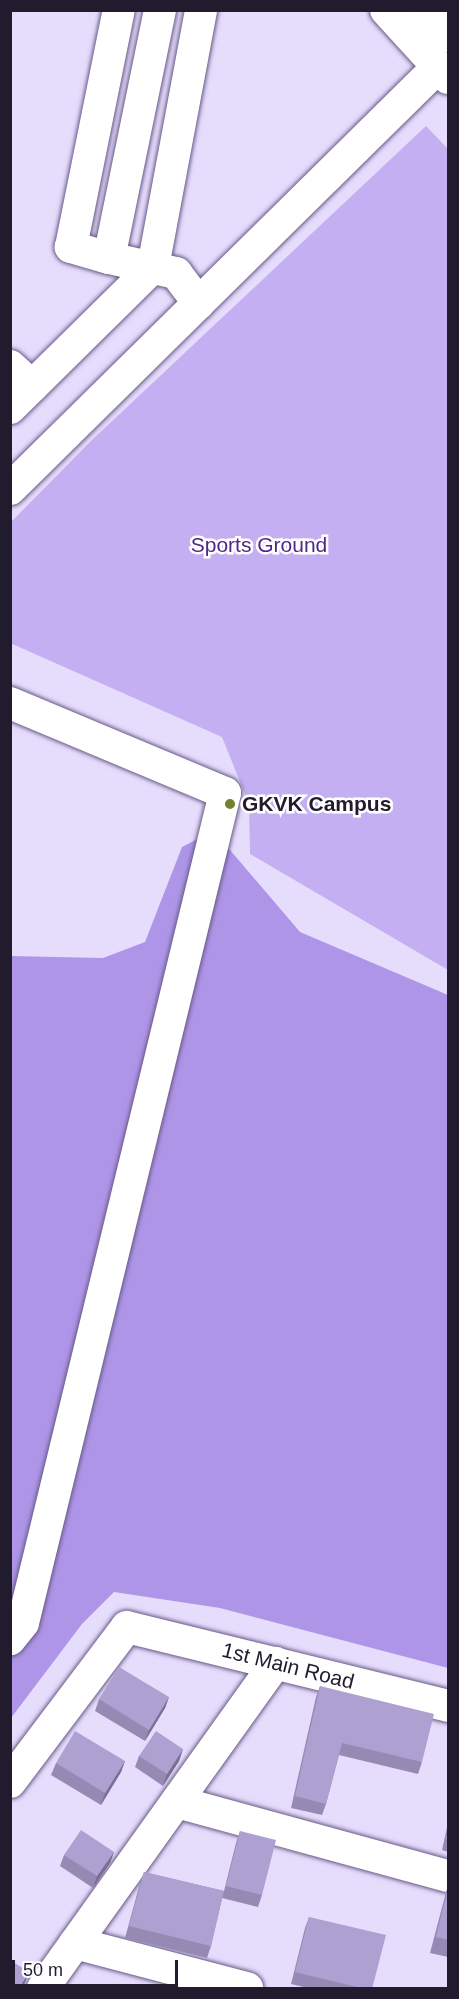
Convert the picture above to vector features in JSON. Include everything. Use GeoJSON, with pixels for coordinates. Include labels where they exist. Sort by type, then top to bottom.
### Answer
{"type":"FeatureCollection","features":[{"type":"Feature","properties":{"kind":"street"},"geometry":{"type":"LineString","coordinates":[[119,10],[71,247],[176,273],[199,303]]}},
{"type":"Feature","properties":{"kind":"street"},"geometry":{"type":"LineString","coordinates":[[109,258],[160,10]]}},
{"type":"Feature","properties":{"kind":"street"},"geometry":{"type":"LineString","coordinates":[[10,408],[21,376],[153,267],[201,10]]}},
{"type":"Feature","properties":{"kind":"street"},"geometry":{"type":"LineString","coordinates":[[10,489],[199,303],[443,73],[386,10]]}},
{"type":"Feature","properties":{"kind":"street"},"geometry":{"type":"LineString","coordinates":[[425,10],[448,36]]}},
{"type":"Feature","properties":{"kind":"street"},"geometry":{"type":"LineString","coordinates":[[10,703],[225,793],[22,1623],[10,1639]]}},
{"type":"Feature","properties":{"kind":"street","name":"1st Main Road"},"geometry":{"type":"LineString","coordinates":[[10,1782],[127,1627],[448,1706]]}},
{"type":"Feature","properties":{"kind":"street"},"geometry":{"type":"LineString","coordinates":[[43,1989],[276,1664]]}},
{"type":"Feature","properties":{"kind":"street"},"geometry":{"type":"LineString","coordinates":[[177,1802],[448,1876]]}},
{"type":"Feature","properties":{"kind":"street"},"geometry":{"type":"LineString","coordinates":[[75,1943],[247,1989]]}},
{"type":"Feature","properties":{"kind":"green space","name":"Sports Ground"},"geometry":{"type":"Polygon","coordinates":[[[426,126],[448,149],[448,970],[250,854],[249,804],[222,737],[10,643],[11,522],[92,440],[426,126]]]}},
{"type":"Feature","properties":{"kind":"shaded area"},"geometry":{"type":"Polygon","coordinates":[[[205,835],[230,850],[300,932],[448,995],[448,1668],[220,1608],[114,1592],[82,1624],[11,1718],[11,956],[103,958],[145,942],[182,847],[205,835]]]}},
{"type":"Feature","properties":{"kind":"building"},"geometry":{"type":"Polygon","coordinates":[[[119,1667],[169,1697],[149,1730],[99,1699],[119,1667]]]}},
{"type":"Feature","properties":{"kind":"building"},"geometry":{"type":"Polygon","coordinates":[[[320,1686],[434,1714],[422,1762],[342,1743],[326,1804],[295,1796],[320,1686]]]}},
{"type":"Feature","properties":{"kind":"building"},"geometry":{"type":"Polygon","coordinates":[[[75,1731],[125,1761],[105,1793],[56,1763],[75,1731]]]}},
{"type":"Feature","properties":{"kind":"building"},"geometry":{"type":"Polygon","coordinates":[[[156,1731],[183,1749],[167,1774],[139,1756],[156,1731]]]}},
{"type":"Feature","properties":{"kind":"building"},"geometry":{"type":"Polygon","coordinates":[[[81,1830],[114,1852],[97,1876],[64,1855],[81,1830]]]}},
{"type":"Feature","properties":{"kind":"building"},"geometry":{"type":"Polygon","coordinates":[[[240,1831],[276,1840],[262,1895],[226,1886],[240,1831]]]}},
{"type":"Feature","properties":{"kind":"building"},"geometry":{"type":"Polygon","coordinates":[[[144,1872],[224,1891],[211,1946],[129,1926],[144,1872]]]}},
{"type":"Feature","properties":{"kind":"building"},"geometry":{"type":"Polygon","coordinates":[[[448,1888],[448,1940],[436,1937],[448,1888]]]}},
{"type":"Feature","properties":{"kind":"building"},"geometry":{"type":"Polygon","coordinates":[[[309,1917],[386,1935],[372,1989],[295,1972],[309,1917]]]}},
{"type":"Feature","properties":{"kind":"building"},"geometry":{"type":"Polygon","coordinates":[[[10,1960],[29,1972],[18,1989],[10,1989],[10,1960]]]}},
{"type":"Feature","properties":{"kind":"place","name":"GKVK Campus"},"geometry":{"type":"Point","coordinates":[230,804]}}]}
